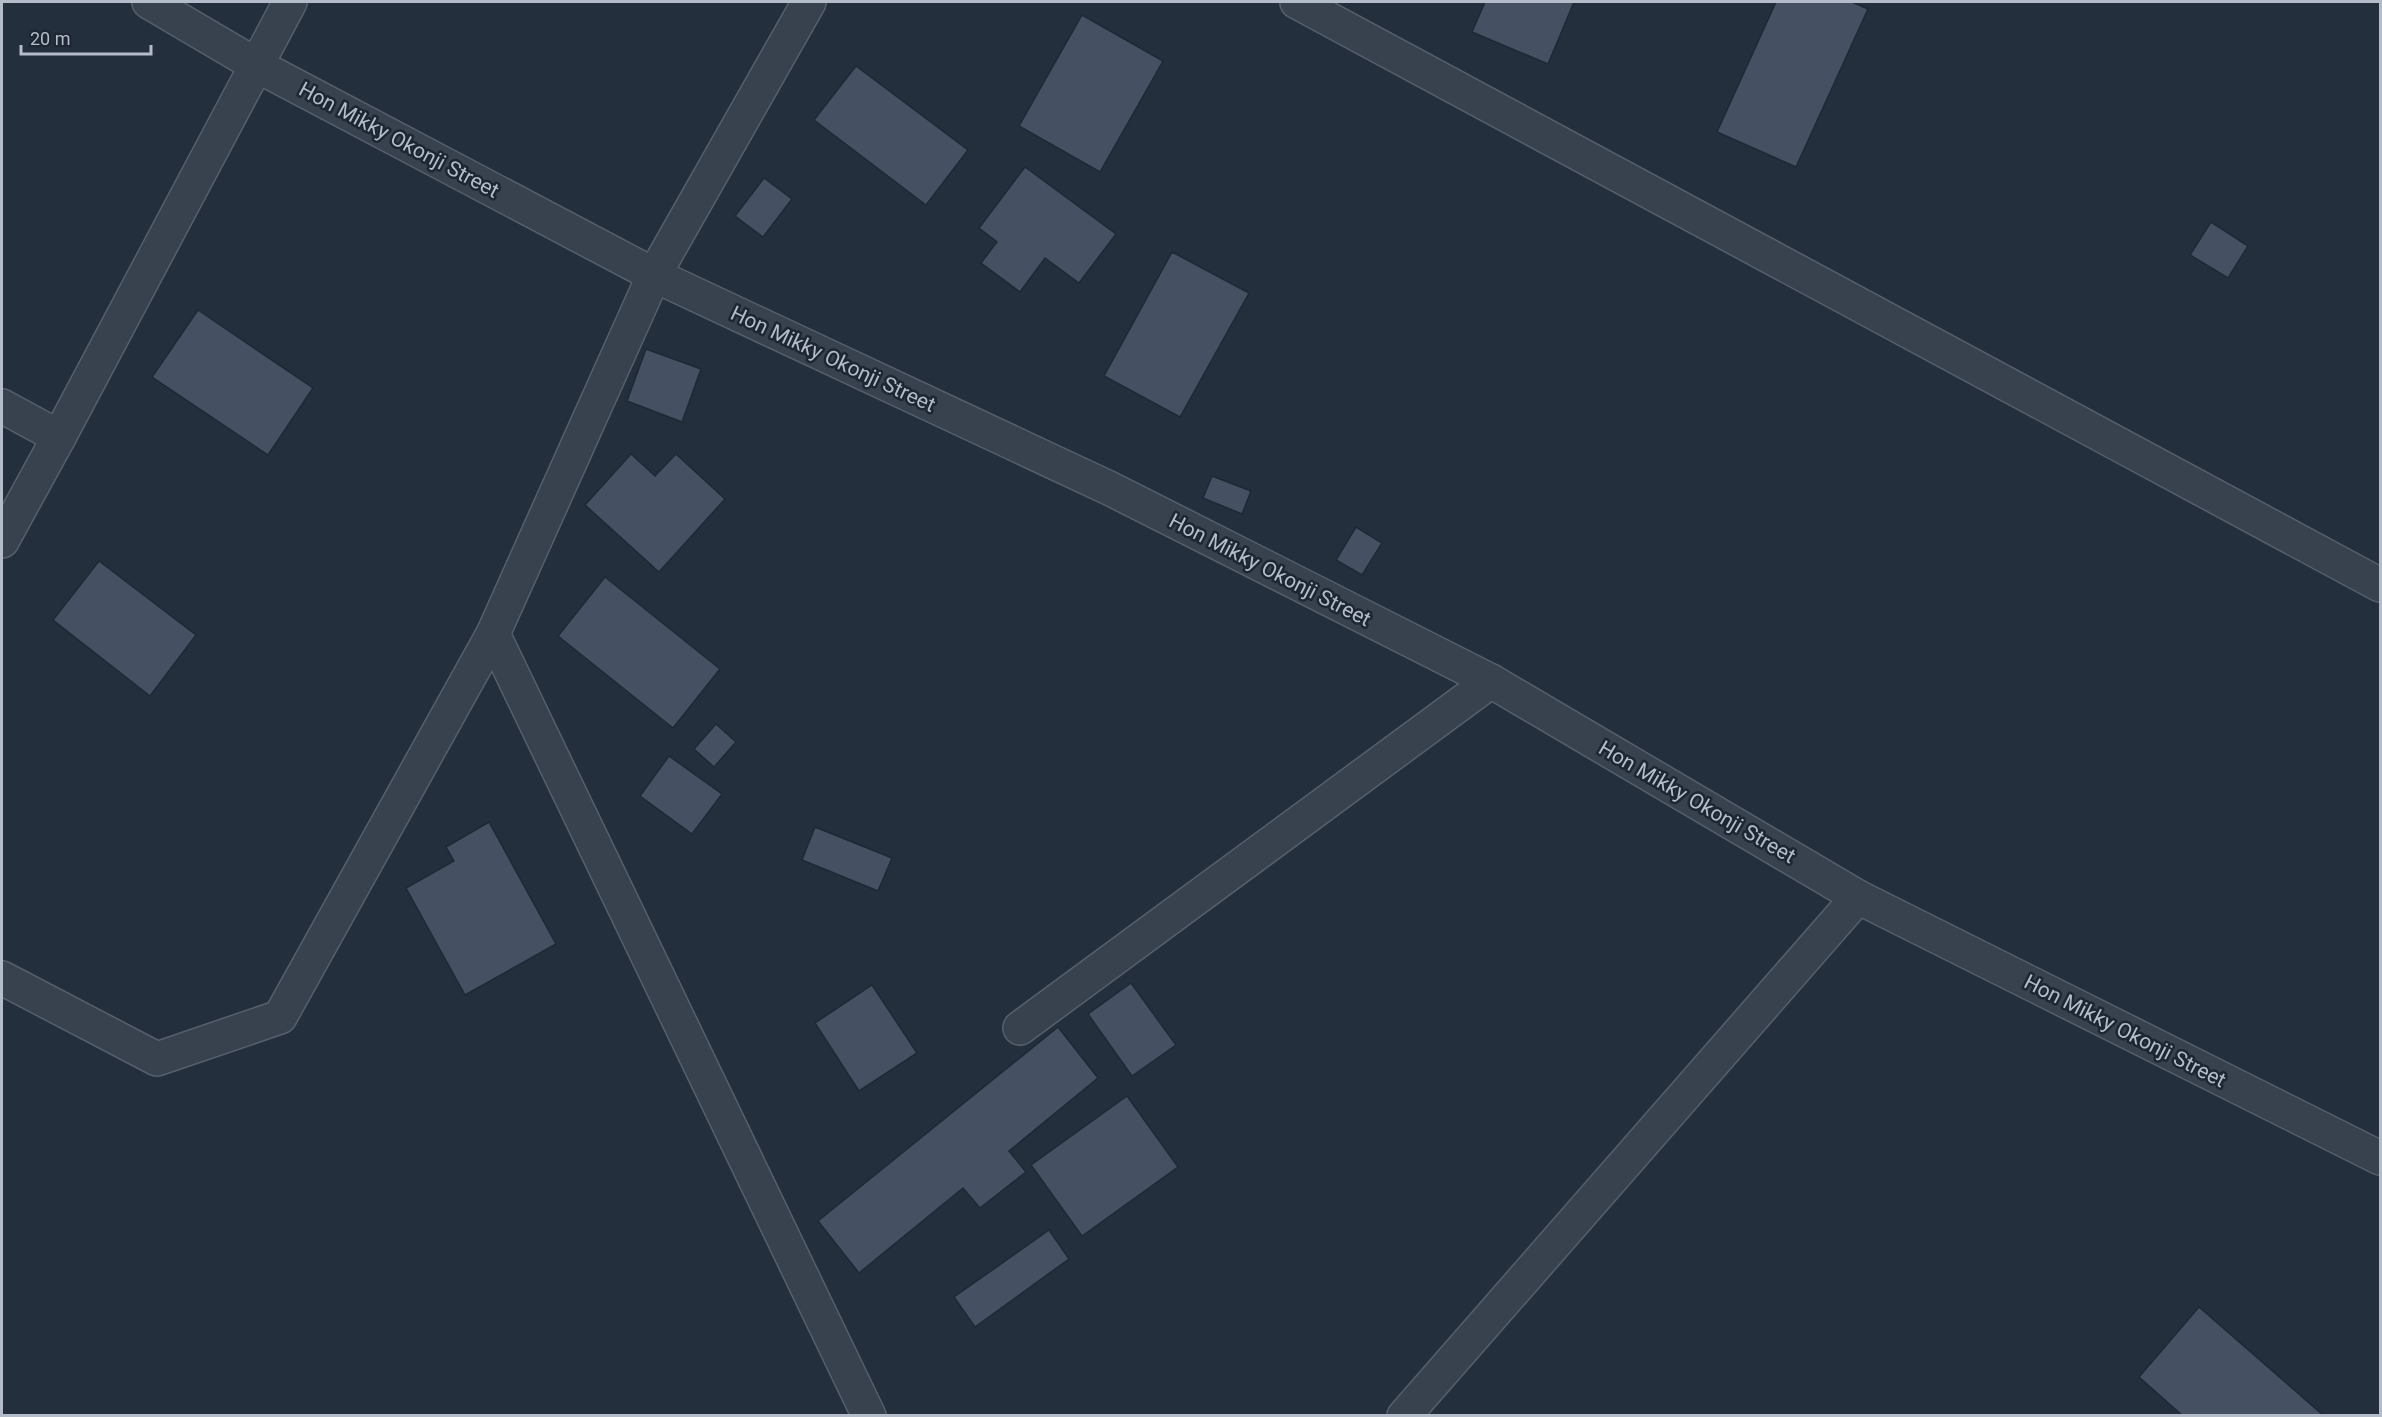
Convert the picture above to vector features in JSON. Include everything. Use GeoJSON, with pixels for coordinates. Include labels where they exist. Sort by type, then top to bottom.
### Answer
{"type":"FeatureCollection","features":[{"type":"Feature","properties":{"kind":"street","name":"Hon Mikky Okonji Street"},"geometry":{"type":"LineString","coordinates":[[149,2],[256,65],[654,275],[1101,484],[1491,681],[1858,897],[2380,1158]]}},
{"type":"Feature","properties":{"kind":"street"},"geometry":{"type":"LineString","coordinates":[[2,541],[290,2]]}},
{"type":"Feature","properties":{"kind":"street"},"geometry":{"type":"LineString","coordinates":[[2,978],[157,1059],[280,1017],[493,634],[654,275],[809,2]]}},
{"type":"Feature","properties":{"kind":"street"},"geometry":{"type":"LineString","coordinates":[[1297,2],[2380,585]]}},
{"type":"Feature","properties":{"kind":"street"},"geometry":{"type":"LineString","coordinates":[[2,406],[59,437]]}},
{"type":"Feature","properties":{"kind":"street"},"geometry":{"type":"LineString","coordinates":[[493,634],[869,1416]]}},
{"type":"Feature","properties":{"kind":"street"},"geometry":{"type":"LineString","coordinates":[[1020,1028],[1491,681]]}},
{"type":"Feature","properties":{"kind":"street"},"geometry":{"type":"LineString","coordinates":[[1404,1416],[1858,897]]}},
{"type":"Feature","properties":{"kind":"building"},"geometry":{"type":"Polygon","coordinates":[[[1485,2],[1574,2],[1548,64],[1472,32],[1485,2]]]}},
{"type":"Feature","properties":{"kind":"building"},"geometry":{"type":"Polygon","coordinates":[[[1776,2],[1852,2],[1868,9],[1796,167],[1717,132],[1776,2]]]}},
{"type":"Feature","properties":{"kind":"building"},"geometry":{"type":"Polygon","coordinates":[[[1082,15],[1163,61],[1100,172],[1019,126],[1082,15]]]}},
{"type":"Feature","properties":{"kind":"building"},"geometry":{"type":"Polygon","coordinates":[[[856,66],[968,150],[926,205],[814,120],[856,66]]]}},
{"type":"Feature","properties":{"kind":"building"},"geometry":{"type":"Polygon","coordinates":[[[1025,167],[1116,234],[1079,283],[1045,258],[1020,292],[981,263],[997,242],[979,228],[1025,167]]]}},
{"type":"Feature","properties":{"kind":"building"},"geometry":{"type":"Polygon","coordinates":[[[764,178],[792,199],[763,237],[735,216],[764,178]]]}},
{"type":"Feature","properties":{"kind":"building"},"geometry":{"type":"Polygon","coordinates":[[[2211,222],[2248,246],[2228,278],[2190,255],[2211,222]]]}},
{"type":"Feature","properties":{"kind":"building"},"geometry":{"type":"Polygon","coordinates":[[[1172,252],[1249,293],[1180,417],[1104,376],[1172,252]]]}},
{"type":"Feature","properties":{"kind":"building"},"geometry":{"type":"Polygon","coordinates":[[[198,310],[313,388],[268,455],[152,377],[198,310]]]}},
{"type":"Feature","properties":{"kind":"building"},"geometry":{"type":"Polygon","coordinates":[[[646,349],[701,369],[682,422],[627,401],[646,349]]]}},
{"type":"Feature","properties":{"kind":"building"},"geometry":{"type":"Polygon","coordinates":[[[631,454],[655,476],[676,454],[725,499],[659,572],[585,505],[631,454]]]}},
{"type":"Feature","properties":{"kind":"building"},"geometry":{"type":"Polygon","coordinates":[[[1212,476],[1251,491],[1242,514],[1203,498],[1212,476]]]}},
{"type":"Feature","properties":{"kind":"building"},"geometry":{"type":"Polygon","coordinates":[[[1356,527],[1382,543],[1362,575],[1336,560],[1356,527]]]}},
{"type":"Feature","properties":{"kind":"building"},"geometry":{"type":"Polygon","coordinates":[[[99,561],[196,635],[150,696],[53,620],[99,561]]]}},
{"type":"Feature","properties":{"kind":"building"},"geometry":{"type":"Polygon","coordinates":[[[605,577],[720,669],[673,728],[558,636],[605,577]]]}},
{"type":"Feature","properties":{"kind":"building"},"geometry":{"type":"Polygon","coordinates":[[[716,724],[736,742],[714,767],[694,749],[716,724]]]}},
{"type":"Feature","properties":{"kind":"building"},"geometry":{"type":"Polygon","coordinates":[[[669,756],[722,794],[692,834],[640,796],[669,756]]]}},
{"type":"Feature","properties":{"kind":"building"},"geometry":{"type":"Polygon","coordinates":[[[489,822],[556,944],[465,995],[406,888],[454,861],[446,847],[489,822]]]}},
{"type":"Feature","properties":{"kind":"building"},"geometry":{"type":"Polygon","coordinates":[[[815,827],[892,858],[878,891],[802,860],[815,827]]]}},
{"type":"Feature","properties":{"kind":"building"},"geometry":{"type":"Polygon","coordinates":[[[1131,983],[1176,1045],[1132,1076],[1088,1014],[1131,983]]]}},
{"type":"Feature","properties":{"kind":"building"},"geometry":{"type":"Polygon","coordinates":[[[872,985],[917,1053],[859,1091],[815,1023],[872,985]]]}},
{"type":"Feature","properties":{"kind":"building"},"geometry":{"type":"Polygon","coordinates":[[[1058,1027],[1098,1078],[1009,1151],[1026,1172],[980,1208],[963,1188],[859,1273],[818,1221],[1058,1027]]]}},
{"type":"Feature","properties":{"kind":"building"},"geometry":{"type":"Polygon","coordinates":[[[1127,1096],[1178,1167],[1082,1236],[1031,1165],[1127,1096]]]}},
{"type":"Feature","properties":{"kind":"building"},"geometry":{"type":"Polygon","coordinates":[[[1049,1230],[1069,1259],[975,1327],[954,1297],[1049,1230]]]}},
{"type":"Feature","properties":{"kind":"building"},"geometry":{"type":"Polygon","coordinates":[[[2199,1307],[2324,1416],[2183,1416],[2139,1377],[2199,1307]]]}}]}
